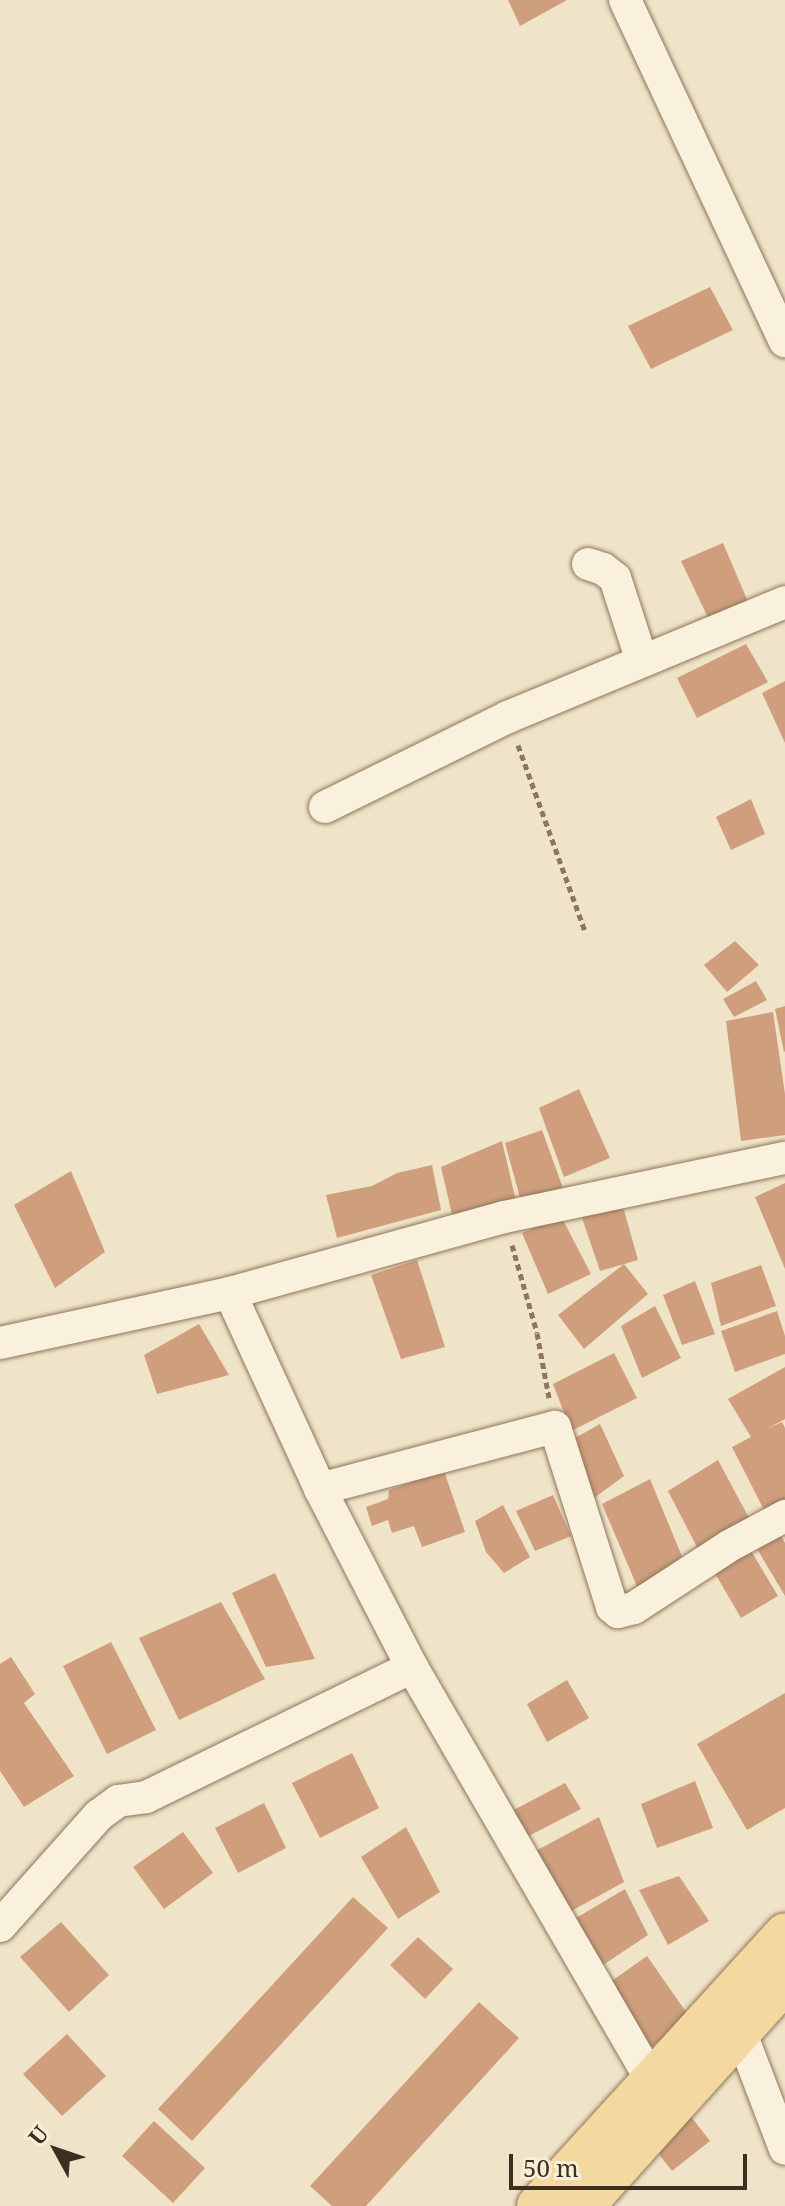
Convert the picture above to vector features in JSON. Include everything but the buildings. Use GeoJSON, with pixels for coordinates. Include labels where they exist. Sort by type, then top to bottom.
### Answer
{"type":"FeatureCollection","features":[{"type":"Feature","properties":{"kind":"main road"},"geometry":{"type":"LineString","coordinates":[[538,2206],[785,1935]]}},
{"type":"Feature","properties":{"kind":"main road"},"geometry":{"type":"LineString","coordinates":[[583,2206],[785,1982]]}},
{"type":"Feature","properties":{"kind":"street"},"geometry":{"type":"LineString","coordinates":[[625,0],[785,341]]}},
{"type":"Feature","properties":{"kind":"street"},"geometry":{"type":"LineString","coordinates":[[588,564],[603,569],[615,578],[642,661]]}},
{"type":"Feature","properties":{"kind":"street"},"geometry":{"type":"LineString","coordinates":[[325,807],[508,717],[785,602]]}},
{"type":"Feature","properties":{"kind":"street"},"geometry":{"type":"LineString","coordinates":[[0,1343],[230,1293],[504,1217],[785,1158]]}},
{"type":"Feature","properties":{"kind":"street"},"geometry":{"type":"LineString","coordinates":[[230,1293],[320,1489],[412,1667],[652,2081]]}},
{"type":"Feature","properties":{"kind":"street"},"geometry":{"type":"LineString","coordinates":[[320,1489],[555,1427],[612,1607],[618,1612],[634,1608],[738,1541],[785,1516]]}},
{"type":"Feature","properties":{"kind":"street"},"geometry":{"type":"LineString","coordinates":[[0,1926],[99,1815],[118,1801],[146,1797],[412,1667]]}},
{"type":"Feature","properties":{"kind":"street"},"geometry":{"type":"LineString","coordinates":[[740,2031],[785,2149]]}},
{"type":"Feature","properties":{"kind":"path"},"geometry":{"type":"LineString","coordinates":[[508,717],[585,931]]}},
{"type":"Feature","properties":{"kind":"path"},"geometry":{"type":"LineString","coordinates":[[504,1217],[537,1333],[555,1427]]}}]}
